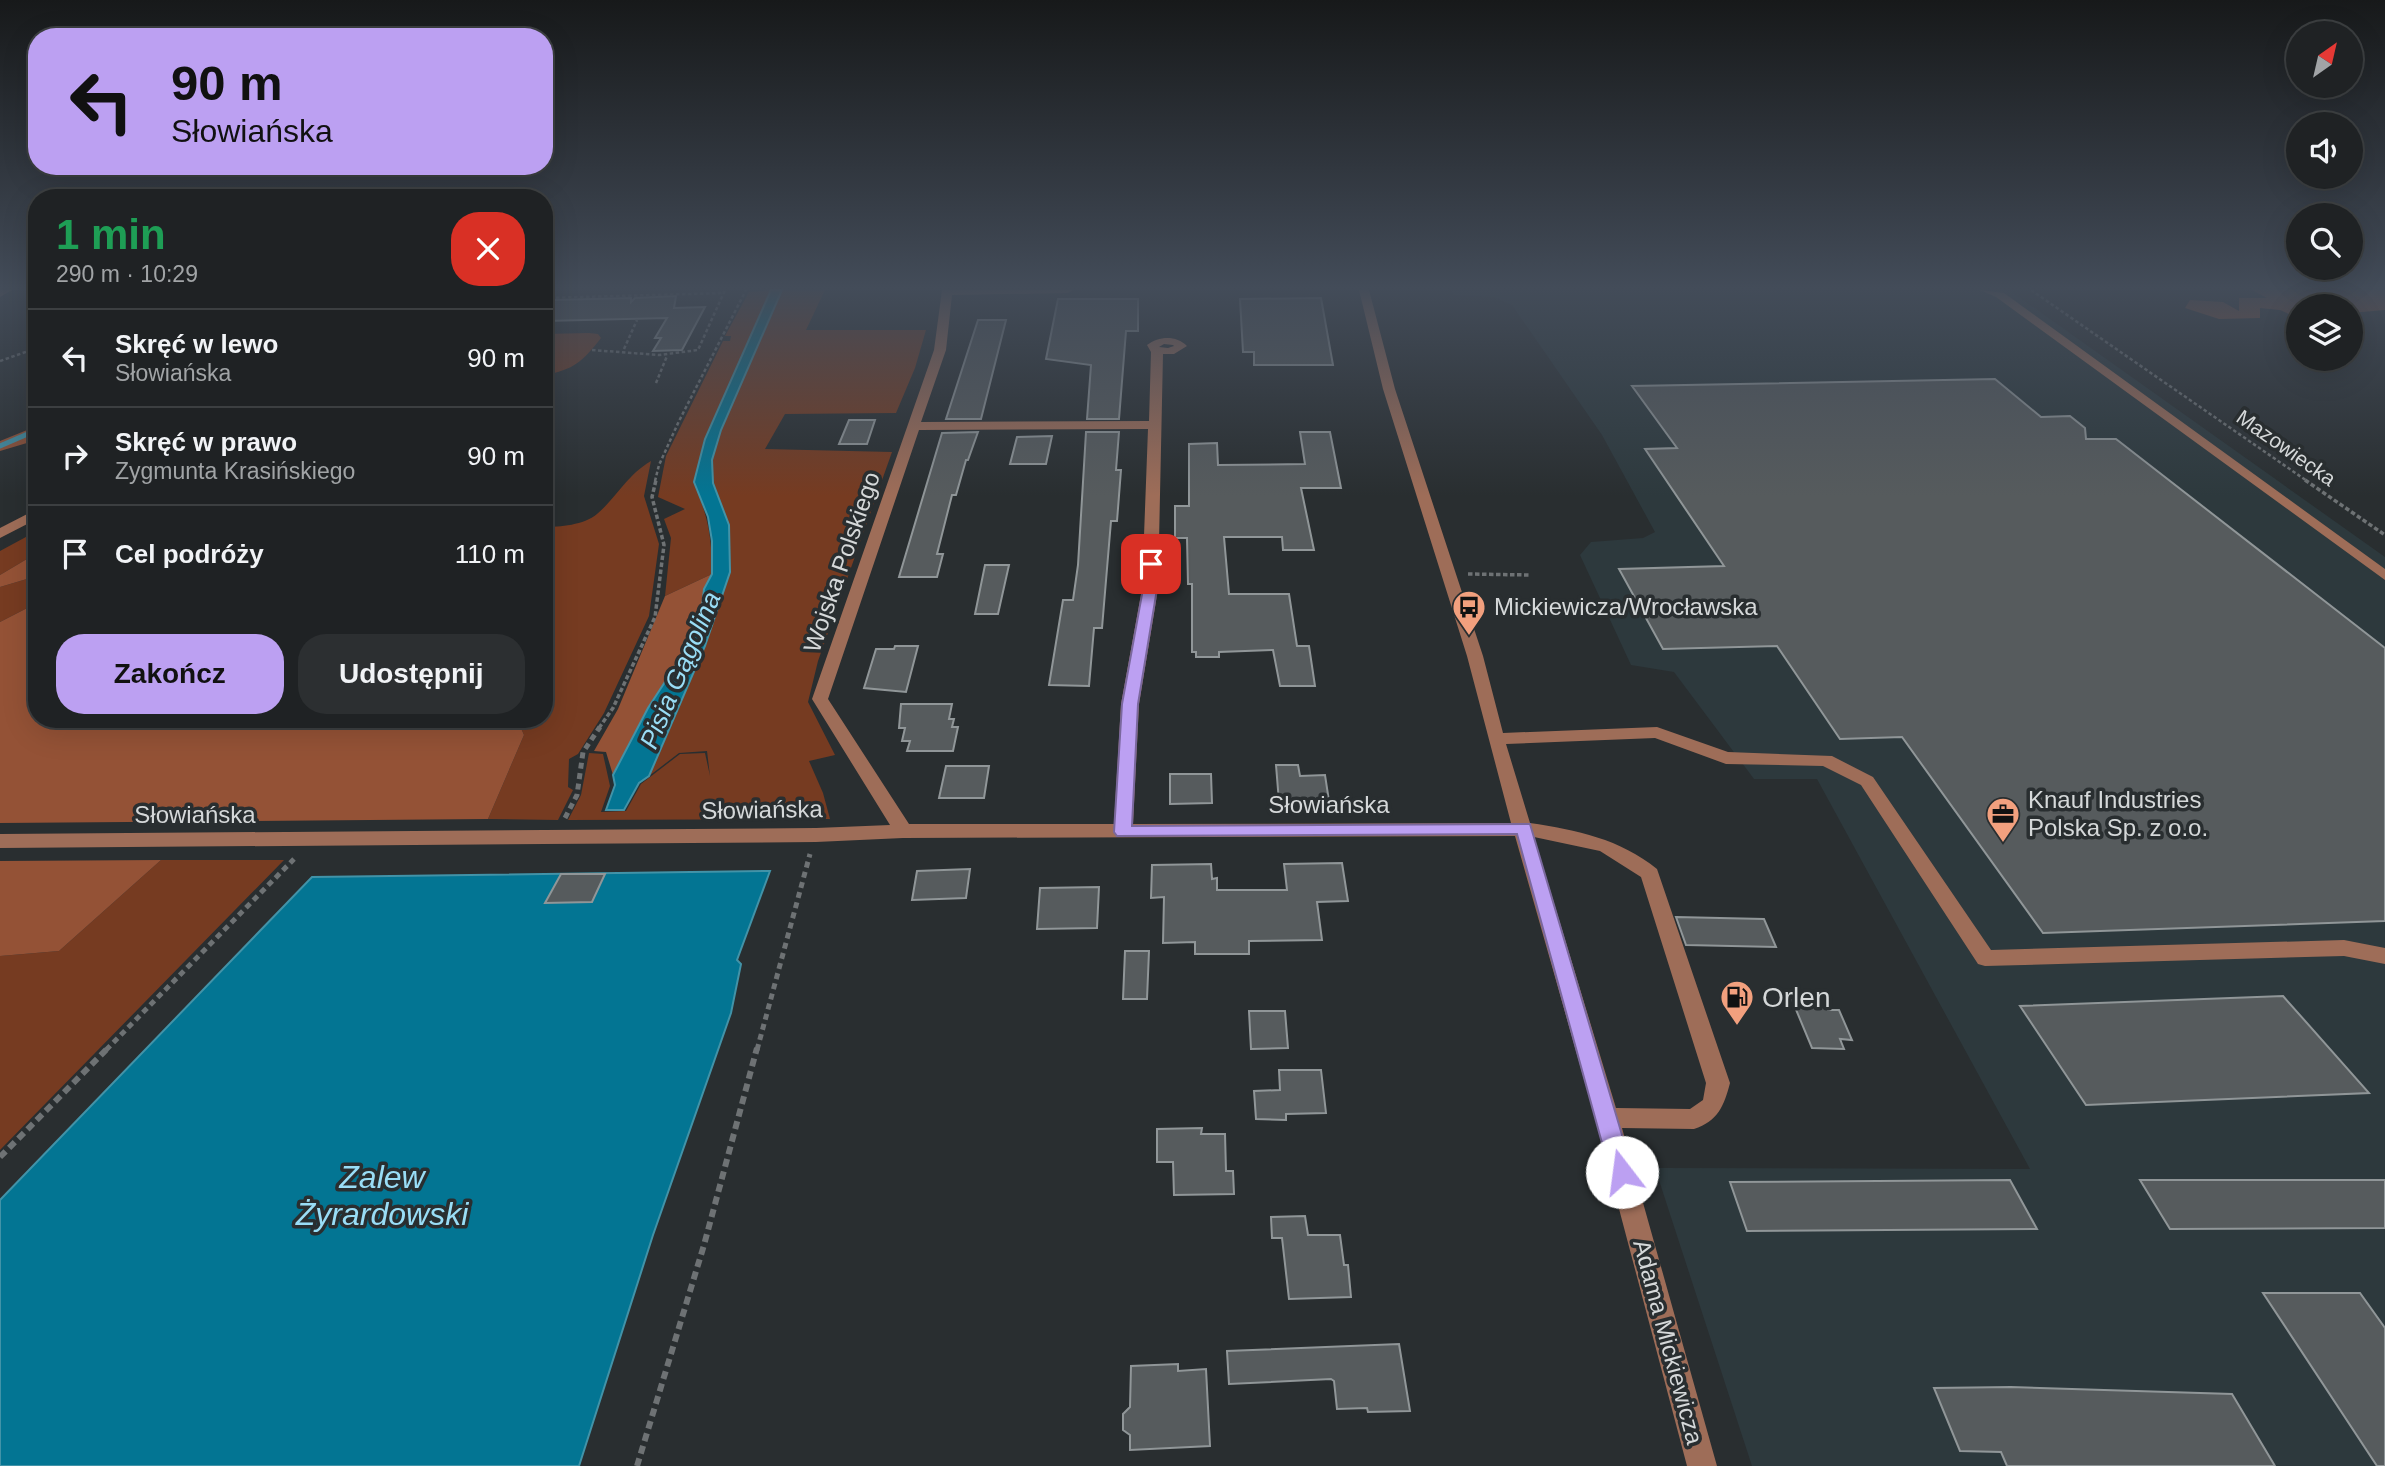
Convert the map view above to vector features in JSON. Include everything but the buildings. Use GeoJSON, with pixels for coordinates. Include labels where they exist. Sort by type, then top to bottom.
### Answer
{"type":"FeatureCollection","features":[{"type":"Feature","properties":{"kind":"street","name":"Wojska Polskiego"},"geometry":{"type":"LineString","coordinates":[[903,831],[870,775],[822,707],[820,699],[937,358]]}},
{"type":"Feature","properties":{"kind":"street"},"geometry":{"type":"LineString","coordinates":[[1123,832],[1130,704],[1150,589],[1157,358]]}},
{"type":"Feature","properties":{"kind":"street","name":"Adama Mickiewicza"},"geometry":{"type":"LineString","coordinates":[[1381,358],[1475,656],[1496,739],[1607,1118],[1702,1466]]}},
{"type":"Feature","properties":{"kind":"street"},"geometry":{"type":"LineString","coordinates":[[2087,358],[2385,576]]}},
{"type":"Feature","properties":{"kind":"street"},"geometry":{"type":"LineString","coordinates":[[913,426],[1155,425]]}},
{"type":"Feature","properties":{"kind":"street"},"geometry":{"type":"LineString","coordinates":[[0,534],[28,518]]}},
{"type":"Feature","properties":{"kind":"street"},"geometry":{"type":"LineString","coordinates":[[1496,739],[1657,732],[1726,758],[1826,760],[1867,782],[1985,958],[2344,948],[2385,956]]}},
{"type":"Feature","properties":{"kind":"street","name":"Słowiańska"},"geometry":{"type":"LineString","coordinates":[[0,841],[816,835],[903,831],[1524,828],[1604,844],[1634,859],[1650,874],[1718,1083],[1713,1105],[1694,1119],[1607,1118]]}},
{"type":"Feature","properties":{"kind":"path"},"geometry":{"type":"LineString","coordinates":[[656,383],[666,358]]}},
{"type":"Feature","properties":{"kind":"path"},"geometry":{"type":"LineString","coordinates":[[562,823],[577,794],[583,752],[612,708],[655,617],[664,545],[652,497],[659,465],[711,358]]}},
{"type":"Feature","properties":{"kind":"path","name":"Mazowiecka"},"geometry":{"type":"LineString","coordinates":[[2130,358],[2385,535]]}},
{"type":"Feature","properties":{"kind":"path"},"geometry":{"type":"LineString","coordinates":[[1467,573],[1530,575]]}},
{"type":"Feature","properties":{"kind":"path"},"geometry":{"type":"LineString","coordinates":[[637,1466],[704,1245],[811,848]]}},
{"type":"Feature","properties":{"kind":"path"},"geometry":{"type":"LineString","coordinates":[[0,1157],[302,851]]}},
{"type":"Feature","properties":{"kind":"shaded area"},"geometry":{"type":"Polygon","coordinates":[[[553,358],[582,358],[570,367],[553,373],[553,358]]]}},
{"type":"Feature","properties":{"kind":"shaded area"},"geometry":{"type":"Polygon","coordinates":[[[714,358],[744,358],[694,482],[708,527],[712,574],[665,596],[671,538],[664,519],[685,509],[658,497],[666,456],[714,358]]]}},
{"type":"Feature","properties":{"kind":"shaded area"},"geometry":{"type":"Polygon","coordinates":[[[752,358],[918,358],[896,413],[785,414],[765,449],[892,452],[818,661],[808,702],[835,755],[809,761],[823,793],[830,819],[568,820],[581,795],[589,753],[603,754],[610,786],[601,812],[626,811],[641,784],[680,754],[705,753],[710,776],[707,751],[679,753],[649,776],[705,646],[730,572],[729,525],[713,483],[712,461],[721,430],[752,358]]]}},
{"type":"Feature","properties":{"kind":"shaded area"},"geometry":{"type":"Polygon","coordinates":[[[1549,358],[2105,358],[2385,557],[2385,1466],[1752,1466],[1655,1168],[2030,1169],[1817,779],[1754,779],[1674,672],[1631,665],[1580,555],[1591,542],[1643,538],[1655,532],[1602,435],[1549,358]]]}},
{"type":"Feature","properties":{"kind":"shaded area"},"geometry":{"type":"Polygon","coordinates":[[[28,430],[28,443],[0,451],[0,441],[28,430]]]}},
{"type":"Feature","properties":{"kind":"shaded area"},"geometry":{"type":"Polygon","coordinates":[[[651,461],[644,496],[659,544],[649,616],[604,713],[578,754],[569,759],[568,787],[573,790],[558,820],[488,819],[524,735],[521,728],[553,728],[553,527],[572,525],[592,518],[651,461]]]}},
{"type":"Feature","properties":{"kind":"shaded area"},"geometry":{"type":"Polygon","coordinates":[[[28,536],[28,558],[0,575],[0,551],[28,536]]]}},
{"type":"Feature","properties":{"kind":"shaded area"},"geometry":{"type":"Polygon","coordinates":[[[28,558],[28,579],[0,587],[0,575],[28,558]]]}},
{"type":"Feature","properties":{"kind":"shaded area"},"geometry":{"type":"Polygon","coordinates":[[[712,574],[704,589],[701,617],[691,642],[613,775],[606,752],[594,751],[618,709],[665,596],[712,574]]]}},
{"type":"Feature","properties":{"kind":"shaded area"},"geometry":{"type":"Polygon","coordinates":[[[28,579],[28,608],[0,622],[0,587],[28,579]]]}},
{"type":"Feature","properties":{"kind":"shaded area"},"geometry":{"type":"Polygon","coordinates":[[[28,608],[28,728],[521,728],[524,735],[488,819],[0,823],[0,622],[28,608]]]}},
{"type":"Feature","properties":{"kind":"shaded area"},"geometry":{"type":"Polygon","coordinates":[[[161,860],[284,860],[0,1150],[0,956],[59,951],[161,860]]]}},
{"type":"Feature","properties":{"kind":"shaded area"},"geometry":{"type":"Polygon","coordinates":[[[161,860],[59,951],[0,956],[0,861],[161,860]]]}},
{"type":"Feature","properties":{"kind":"water","name":"Pisia Gągolina"},"geometry":{"type":"Polygon","coordinates":[[[741,358],[752,358],[721,430],[712,460],[713,483],[729,525],[730,572],[705,646],[649,776],[639,783],[624,810],[606,810],[615,785],[613,775],[648,708],[691,642],[701,617],[704,589],[712,574],[712,541],[708,517],[694,482],[705,439],[741,358]]]}},
{"type":"Feature","properties":{"kind":"water","name":"Zalew Żyrardowski"},"geometry":{"type":"Polygon","coordinates":[[[770,871],[737,960],[741,964],[731,1013],[653,1235],[579,1466],[0,1466],[0,1200],[312,877],[770,871]]]}},
{"type":"Feature","properties":{"kind":"waterway"},"geometry":{"type":"LineString","coordinates":[[0,446],[28,434]]}},
{"type":"Feature","properties":{"kind":"place","name":"Mickiewicza/Wrocławska"},"geometry":{"type":"Point","coordinates":[1469,637]}},
{"type":"Feature","properties":{"kind":"place","name":"Knauf Industries Polska Sp. z o.o."},"geometry":{"type":"Point","coordinates":[2003,844]}},
{"type":"Feature","properties":{"kind":"place","name":"Orlen"},"geometry":{"type":"Point","coordinates":[1737,1027]}},
{"type":"Feature","properties":{"kind":"route"},"geometry":{"type":"LineString","coordinates":[[1151,564],[1150,589],[1130,704],[1123,832],[1524,828],[1622,1172]]}}]}
